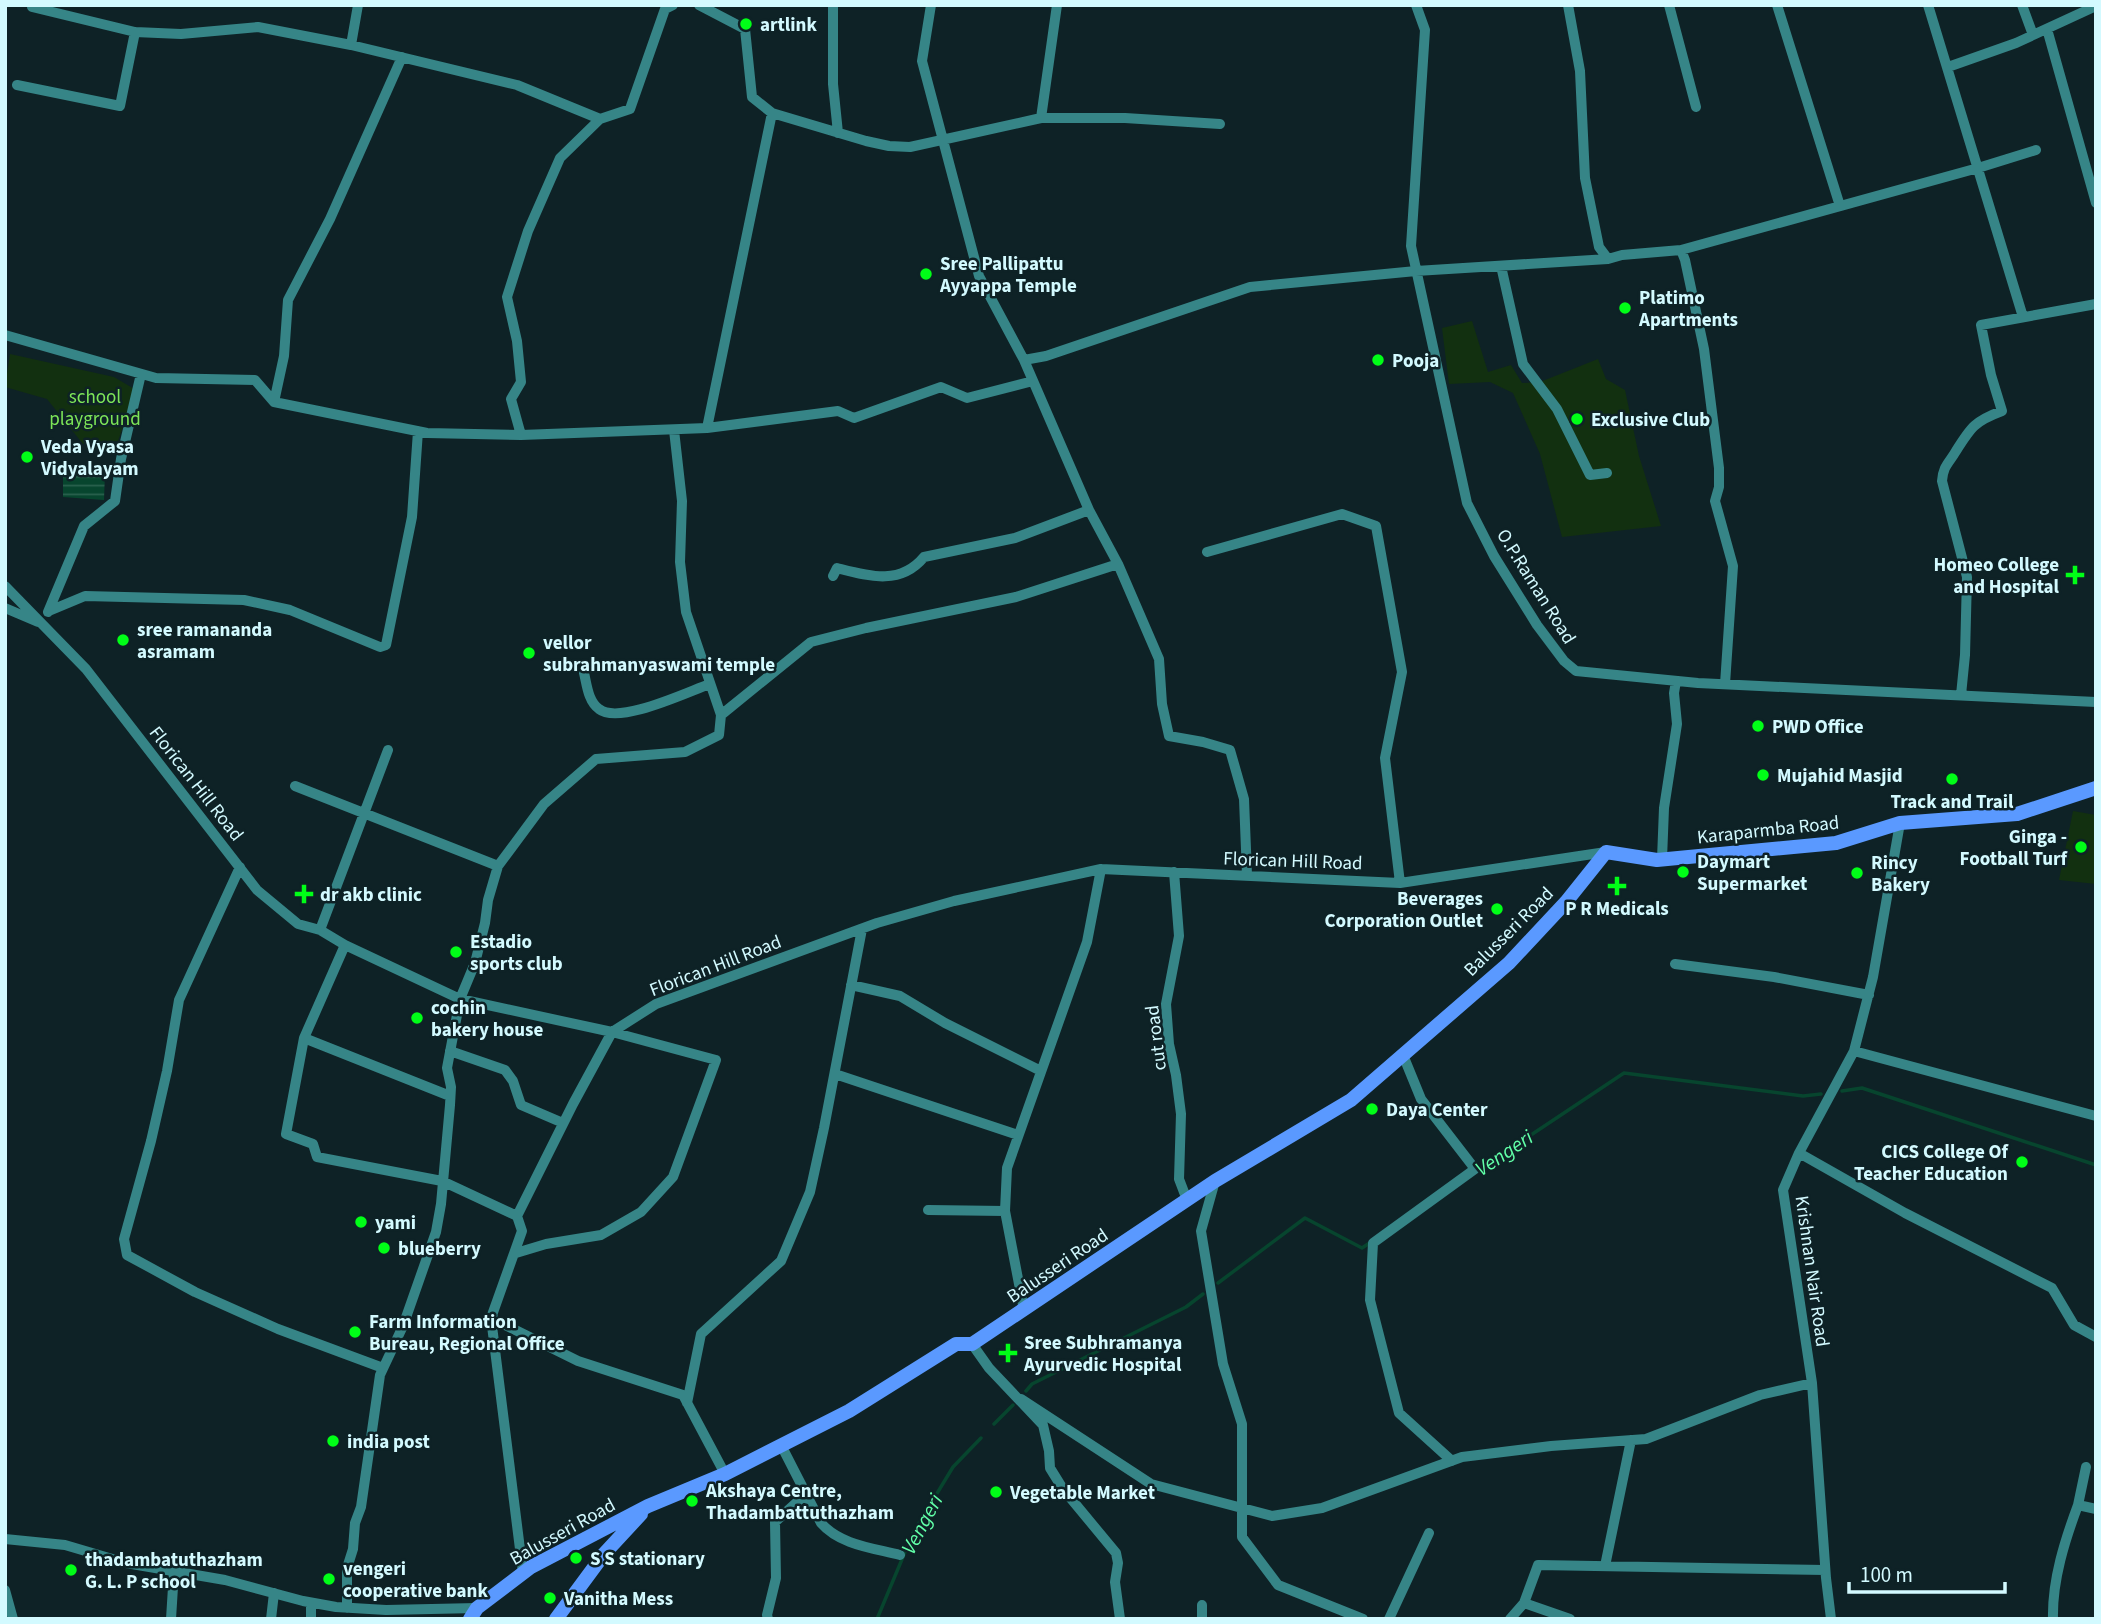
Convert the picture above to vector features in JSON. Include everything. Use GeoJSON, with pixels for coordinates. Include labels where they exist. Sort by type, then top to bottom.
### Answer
{"type":"FeatureCollection","features":[{"type":"Feature","properties":{"kind":"main road","name":"Karaparmba Road"},"geometry":{"type":"LineString","coordinates":[[1606,852],[1662,859],[1836,843],[1900,823],[2017,814],[2096,789]]}},
{"type":"Feature","properties":{"kind":"main road","name":"Balusseri Road"},"geometry":{"type":"LineString","coordinates":[[474,1614],[523,1573],[648,1506],[725,1474],[849,1411],[956,1344],[972,1344],[1216,1181],[1351,1100],[1509,962],[1566,902],[1606,852]]}},
{"type":"Feature","properties":{"kind":"main road"},"geometry":{"type":"LineString","coordinates":[[556,1619],[604,1554],[648,1506]]}},
{"type":"Feature","properties":{"kind":"street"},"geometry":{"type":"LineString","coordinates":[[351,45],[358,5]]}},
{"type":"Feature","properties":{"kind":"street"},"geometry":{"type":"LineString","coordinates":[[522,435],[511,399],[522,382],[508,297],[528,231],[560,158],[600,119],[630,109],[665,9],[673,5]]}},
{"type":"Feature","properties":{"kind":"street"},"geometry":{"type":"LineString","coordinates":[[699,5],[745,29],[752,97],[772,113],[889,146],[910,147],[1041,118],[1125,118],[1220,124]]}},
{"type":"Feature","properties":{"kind":"street"},"geometry":{"type":"LineString","coordinates":[[833,5],[834,84],[838,132]]}},
{"type":"Feature","properties":{"kind":"street"},"geometry":{"type":"LineString","coordinates":[[931,5],[922,61],[979,276],[1024,360],[1089,510],[1118,565],[1159,659],[1162,704],[1170,736],[1230,750],[1244,799],[1247,875]]}},
{"type":"Feature","properties":{"kind":"street"},"geometry":{"type":"LineString","coordinates":[[1041,118],[1057,5]]}},
{"type":"Feature","properties":{"kind":"street"},"geometry":{"type":"LineString","coordinates":[[1568,5],[1580,71],[1585,177],[1599,247],[1608,259]]}},
{"type":"Feature","properties":{"kind":"street"},"geometry":{"type":"LineString","coordinates":[[1669,5],[1696,107]]}},
{"type":"Feature","properties":{"kind":"street"},"geometry":{"type":"LineString","coordinates":[[1777,5],[1840,206]]}},
{"type":"Feature","properties":{"kind":"street"},"geometry":{"type":"LineString","coordinates":[[1928,5],[2023,317]]}},
{"type":"Feature","properties":{"kind":"street"},"geometry":{"type":"LineString","coordinates":[[2022,5],[2033,35]]}},
{"type":"Feature","properties":{"kind":"street","name":"O.P.Raman Road"},"geometry":{"type":"LineString","coordinates":[[1416,6],[1426,30],[1411,246],[1468,503],[1494,556],[1536,625],[1564,661],[1576,671],[1675,681],[2096,702]]}},
{"type":"Feature","properties":{"kind":"street"},"geometry":{"type":"LineString","coordinates":[[1948,67],[2033,35],[2096,6]]}},
{"type":"Feature","properties":{"kind":"street"},"geometry":{"type":"LineString","coordinates":[[33,7],[135,32],[181,34],[258,27],[351,45],[517,85],[600,119]]}},
{"type":"Feature","properties":{"kind":"street"},"geometry":{"type":"LineString","coordinates":[[2047,29],[2096,204]]}},
{"type":"Feature","properties":{"kind":"street"},"geometry":{"type":"LineString","coordinates":[[17,85],[120,106],[135,32]]}},
{"type":"Feature","properties":{"kind":"street"},"geometry":{"type":"LineString","coordinates":[[274,402],[284,356],[288,300],[330,219],[402,57]]}},
{"type":"Feature","properties":{"kind":"street"},"geometry":{"type":"LineString","coordinates":[[707,428],[772,113]]}},
{"type":"Feature","properties":{"kind":"street"},"geometry":{"type":"LineString","coordinates":[[1024,360],[1046,356],[1250,287],[1416,271],[1608,259],[1622,255],[1681,250],[2036,150]]}},
{"type":"Feature","properties":{"kind":"street"},"geometry":{"type":"LineString","coordinates":[[1681,250],[1704,349],[1719,468],[1719,487],[1715,501],[1732,566],[1725,684]]}},
{"type":"Feature","properties":{"kind":"street"},"geometry":{"type":"LineString","coordinates":[[1501,266],[1523,364],[1557,409],[1590,475],[1607,473]]}},
{"type":"Feature","properties":{"kind":"street"},"geometry":{"type":"LineString","coordinates":[[1961,695],[1967,577],[1942,481],[1943,466],[1954,454],[1967,431],[1984,418],[2002,411],[1991,375],[1981,325],[2096,304]]}},
{"type":"Feature","properties":{"kind":"street"},"geometry":{"type":"LineString","coordinates":[[5,335],[156,378],[255,380],[274,402],[418,431],[522,435],[674,430],[838,411],[855,418],[941,387],[967,398],[1033,381]]}},
{"type":"Feature","properties":{"kind":"street"},"geometry":{"type":"LineString","coordinates":[[5,608],[43,624],[84,526],[115,501],[121,459],[141,374]]}},
{"type":"Feature","properties":{"kind":"street"},"geometry":{"type":"LineString","coordinates":[[348,1608],[346,1568],[354,1549],[355,1523],[361,1507],[380,1375],[403,1326],[436,1232],[450,1096],[447,1068],[460,999],[475,963],[498,866],[544,804],[596,759],[685,752],[719,735],[720,715],[686,612],[680,562],[682,501],[674,430]]}},
{"type":"Feature","properties":{"kind":"street"},"geometry":{"type":"LineString","coordinates":[[49,611],[85,596],[244,600],[290,610],[380,648],[386,645],[390,637],[412,517],[418,431]]}},
{"type":"Feature","properties":{"kind":"street"},"geometry":{"type":"LineString","coordinates":[[833,576],[837,568],[879,578],[914,569],[924,557],[1016,538],[1089,510]]}},
{"type":"Feature","properties":{"kind":"street"},"geometry":{"type":"LineString","coordinates":[[1207,552],[1342,514],[1376,526],[1402,672],[1385,758],[1400,883]]}},
{"type":"Feature","properties":{"kind":"street"},"geometry":{"type":"LineString","coordinates":[[720,715],[811,642],[1016,597],[1118,565]]}},
{"type":"Feature","properties":{"kind":"street","name":"Florican Hill Road"},"geometry":{"type":"LineString","coordinates":[[5,586],[86,669],[257,890],[298,924],[320,930],[460,999],[612,1032],[656,1004],[862,929],[954,901],[1101,869],[1400,883],[1606,852]]}},
{"type":"Feature","properties":{"kind":"street"},"geometry":{"type":"LineString","coordinates":[[584,673],[591,699],[600,709],[614,714],[629,712],[710,684]]}},
{"type":"Feature","properties":{"kind":"street"},"geometry":{"type":"LineString","coordinates":[[1662,859],[1664,808],[1678,724],[1675,681]]}},
{"type":"Feature","properties":{"kind":"street"},"geometry":{"type":"LineString","coordinates":[[320,930],[388,750]]}},
{"type":"Feature","properties":{"kind":"street"},"geometry":{"type":"LineString","coordinates":[[295,786],[498,866]]}},
{"type":"Feature","properties":{"kind":"street","name":"Krishnan Nair Road"},"geometry":{"type":"LineString","coordinates":[[1831,1619],[1812,1383],[1783,1190],[1799,1153],[1854,1052],[1869,995],[1900,823]]}},
{"type":"Feature","properties":{"kind":"street"},"geometry":{"type":"LineString","coordinates":[[240,867],[178,1000],[167,1071],[124,1239],[127,1255],[195,1293],[278,1329],[383,1368]]}},
{"type":"Feature","properties":{"kind":"street"},"geometry":{"type":"LineString","coordinates":[[1024,1310],[1005,1211],[1007,1168],[1087,942],[1101,869]]}},
{"type":"Feature","properties":{"kind":"street","name":"cut road"},"geometry":{"type":"LineString","coordinates":[[1174,872],[1179,936],[1166,1004],[1169,1044],[1181,1114],[1179,1179],[1187,1200]]}},
{"type":"Feature","properties":{"kind":"street"},"geometry":{"type":"LineString","coordinates":[[687,1403],[701,1334],[781,1261],[810,1192],[862,929]]}},
{"type":"Feature","properties":{"kind":"street"},"geometry":{"type":"LineString","coordinates":[[345,944],[304,1038],[286,1134],[313,1144],[317,1157],[442,1181],[517,1216]]}},
{"type":"Feature","properties":{"kind":"street"},"geometry":{"type":"LineString","coordinates":[[1675,964],[1774,976],[1869,995]]}},
{"type":"Feature","properties":{"kind":"street"},"geometry":{"type":"LineString","coordinates":[[851,985],[900,996],[946,1023],[1041,1071]]}},
{"type":"Feature","properties":{"kind":"street"},"geometry":{"type":"LineString","coordinates":[[516,1253],[546,1244],[601,1236],[641,1212],[673,1177],[716,1060],[612,1032],[517,1216],[522,1231],[491,1318],[523,1573]]}},
{"type":"Feature","properties":{"kind":"street"},"geometry":{"type":"LineString","coordinates":[[304,1038],[450,1096]]}},
{"type":"Feature","properties":{"kind":"street"},"geometry":{"type":"LineString","coordinates":[[450,1051],[505,1070],[513,1081],[521,1105],[563,1123]]}},
{"type":"Feature","properties":{"kind":"street"},"geometry":{"type":"LineString","coordinates":[[1854,1052],[2096,1116]]}},
{"type":"Feature","properties":{"kind":"street"},"geometry":{"type":"LineString","coordinates":[[1403,1055],[1421,1099],[1475,1169],[1373,1243],[1370,1300],[1399,1413],[1452,1461]]}},
{"type":"Feature","properties":{"kind":"street"},"geometry":{"type":"LineString","coordinates":[[835,1074],[1018,1135]]}},
{"type":"Feature","properties":{"kind":"street"},"geometry":{"type":"LineString","coordinates":[[1799,1153],[1906,1213],[2052,1288],[2074,1325],[2096,1337]]}},
{"type":"Feature","properties":{"kind":"street"},"geometry":{"type":"LineString","coordinates":[[1216,1181],[1201,1231],[1223,1364],[1242,1424],[1242,1536],[1278,1585],[1363,1619]]}},
{"type":"Feature","properties":{"kind":"street"},"geometry":{"type":"LineString","coordinates":[[928,1210],[1005,1211]]}},
{"type":"Feature","properties":{"kind":"street"},"geometry":{"type":"LineString","coordinates":[[491,1318],[578,1361],[683,1395],[725,1474]]}},
{"type":"Feature","properties":{"kind":"street"},"geometry":{"type":"LineString","coordinates":[[972,1344],[989,1368],[1043,1425],[1050,1468],[1063,1489],[1116,1553],[1118,1563],[1115,1582],[1120,1619]]}},
{"type":"Feature","properties":{"kind":"street"},"geometry":{"type":"LineString","coordinates":[[1021,1399],[1151,1484],[1272,1516],[1322,1508],[1462,1457],[1551,1446],[1647,1439],[1760,1395],[1812,1383]]}},
{"type":"Feature","properties":{"kind":"street"},"geometry":{"type":"LineString","coordinates":[[1605,1566],[1631,1440]]}},
{"type":"Feature","properties":{"kind":"street"},"geometry":{"type":"LineString","coordinates":[[781,1445],[821,1523],[829,1533],[843,1540],[900,1556]]}},
{"type":"Feature","properties":{"kind":"street"},"geometry":{"type":"LineString","coordinates":[[2053,1619],[2053,1598],[2086,1467]]}},
{"type":"Feature","properties":{"kind":"street"},"geometry":{"type":"LineString","coordinates":[[768,1619],[776,1578],[775,1521],[806,1494]]}},
{"type":"Feature","properties":{"kind":"street"},"geometry":{"type":"LineString","coordinates":[[2078,1505],[2096,1509]]}},
{"type":"Feature","properties":{"kind":"street"},"geometry":{"type":"LineString","coordinates":[[1389,1619],[1429,1533]]}},
{"type":"Feature","properties":{"kind":"street"},"geometry":{"type":"LineString","coordinates":[[5,1539],[65,1545],[126,1563],[225,1580],[311,1603],[348,1608],[370,1607],[386,1614],[474,1614]]}},
{"type":"Feature","properties":{"kind":"street"},"geometry":{"type":"LineString","coordinates":[[1510,1619],[1524,1603],[1538,1564],[1825,1570]]}},
{"type":"Feature","properties":{"kind":"street"},"geometry":{"type":"LineString","coordinates":[[171,1619],[174,1571]]}},
{"type":"Feature","properties":{"kind":"street"},"geometry":{"type":"LineString","coordinates":[[5,1590],[13,1619]]}},
{"type":"Feature","properties":{"kind":"street"},"geometry":{"type":"LineString","coordinates":[[271,1619],[274,1593]]}},
{"type":"Feature","properties":{"kind":"street"},"geometry":{"type":"LineString","coordinates":[[311,1603],[311,1619]]}},
{"type":"Feature","properties":{"kind":"street"},"geometry":{"type":"LineString","coordinates":[[1524,1603],[1570,1619]]}},
{"type":"Feature","properties":{"kind":"street"},"geometry":{"type":"LineString","coordinates":[[1202,1605],[1202,1619]]}},
{"type":"Feature","properties":{"kind":"green space","name":"Exclusive Club"},"geometry":{"type":"Polygon","coordinates":[[[1472,321],[1488,372],[1511,365],[1522,383],[1540,382],[1598,359],[1606,379],[1625,390],[1639,456],[1661,526],[1562,537],[1540,454],[1513,393],[1490,382],[1449,384],[1442,328],[1472,321]]]}},
{"type":"Feature","properties":{"kind":"green space","name":"school playground"},"geometry":{"type":"Polygon","coordinates":[[[10,354],[114,377],[136,390],[118,441],[83,444],[47,399],[5,387],[10,354]]]}},
{"type":"Feature","properties":{"kind":"green space","name":"Ginga - Football Turf"},"geometry":{"type":"Polygon","coordinates":[[[2073,811],[2096,815],[2096,884],[2059,880],[2073,811]]]}},
{"type":"Feature","properties":{"kind":"shaded area"},"geometry":{"type":"Polygon","coordinates":[[[63,468],[105,472],[104,500],[63,497],[63,468]]]}},
{"type":"Feature","properties":{"kind":"waterway","name":"Vengeri"},"geometry":{"type":"LineString","coordinates":[[1477,1171],[1624,1073],[1803,1096],[1821,1094]]}},
{"type":"Feature","properties":{"kind":"waterway","name":"Vengeri"},"geometry":{"type":"LineString","coordinates":[[1842,1091],[1862,1088],[2096,1165]]}},
{"type":"Feature","properties":{"kind":"waterway","name":"Vengeri"},"geometry":{"type":"LineString","coordinates":[[1218,1283],[1305,1218],[1362,1248],[1371,1242]]}},
{"type":"Feature","properties":{"kind":"waterway","name":"Vengeri"},"geometry":{"type":"LineString","coordinates":[[1026,1391],[1032,1384],[1186,1307],[1203,1294]]}},
{"type":"Feature","properties":{"kind":"waterway"},"geometry":{"type":"LineString","coordinates":[[994,1424],[1013,1405]]}},
{"type":"Feature","properties":{"kind":"waterway","name":"Vengeri"},"geometry":{"type":"LineString","coordinates":[[877,1619],[913,1533],[953,1467],[981,1438]]}},
{"type":"Feature","properties":{"kind":"place","name":"artlink"},"geometry":{"type":"Point","coordinates":[746,24]}},
{"type":"Feature","properties":{"kind":"place","name":"Sree Pallipattu Ayyappa Temple"},"geometry":{"type":"Point","coordinates":[926,274]}},
{"type":"Feature","properties":{"kind":"place","name":"Platimo Apartments"},"geometry":{"type":"Point","coordinates":[1625,308]}},
{"type":"Feature","properties":{"kind":"place","name":"Pooja"},"geometry":{"type":"Point","coordinates":[1378,360]}},
{"type":"Feature","properties":{"kind":"place","name":"Exclusive Club"},"geometry":{"type":"Point","coordinates":[1577,419]}},
{"type":"Feature","properties":{"kind":"place","name":"Veda Vyasa Vidyalayam"},"geometry":{"type":"Point","coordinates":[27,457]}},
{"type":"Feature","properties":{"kind":"place","name":"Homeo College and Hospital"},"geometry":{"type":"Point","coordinates":[2075,575]}},
{"type":"Feature","properties":{"kind":"place","name":"sree ramananda asramam"},"geometry":{"type":"Point","coordinates":[123,640]}},
{"type":"Feature","properties":{"kind":"place","name":"vellor subrahmanyaswami temple"},"geometry":{"type":"Point","coordinates":[529,653]}},
{"type":"Feature","properties":{"kind":"place","name":"PWD Office"},"geometry":{"type":"Point","coordinates":[1758,726]}},
{"type":"Feature","properties":{"kind":"place","name":"Mujahid Masjid"},"geometry":{"type":"Point","coordinates":[1763,775]}},
{"type":"Feature","properties":{"kind":"place","name":"Track and Trail"},"geometry":{"type":"Point","coordinates":[1952,779]}},
{"type":"Feature","properties":{"kind":"place","name":"Ginga - Football Turf"},"geometry":{"type":"Point","coordinates":[2081,847]}},
{"type":"Feature","properties":{"kind":"place","name":"Daymart Supermarket"},"geometry":{"type":"Point","coordinates":[1683,872]}},
{"type":"Feature","properties":{"kind":"place","name":"Rincy Bakery"},"geometry":{"type":"Point","coordinates":[1857,873]}},
{"type":"Feature","properties":{"kind":"place","name":"P R Medicals"},"geometry":{"type":"Point","coordinates":[1617,886]}},
{"type":"Feature","properties":{"kind":"place","name":"dr akb clinic"},"geometry":{"type":"Point","coordinates":[304,894]}},
{"type":"Feature","properties":{"kind":"place","name":"Beverages Corporation Outlet"},"geometry":{"type":"Point","coordinates":[1497,909]}},
{"type":"Feature","properties":{"kind":"place","name":"Estadio sports club"},"geometry":{"type":"Point","coordinates":[456,952]}},
{"type":"Feature","properties":{"kind":"place","name":"cochin bakery house"},"geometry":{"type":"Point","coordinates":[417,1018]}},
{"type":"Feature","properties":{"kind":"place","name":"Daya Center"},"geometry":{"type":"Point","coordinates":[1372,1109]}},
{"type":"Feature","properties":{"kind":"place","name":"CICS College Of Teacher Education"},"geometry":{"type":"Point","coordinates":[2022,1162]}},
{"type":"Feature","properties":{"kind":"place","name":"yami"},"geometry":{"type":"Point","coordinates":[361,1222]}},
{"type":"Feature","properties":{"kind":"place","name":"blueberry"},"geometry":{"type":"Point","coordinates":[384,1248]}},
{"type":"Feature","properties":{"kind":"place","name":"Farm Information Bureau, Regional Office"},"geometry":{"type":"Point","coordinates":[355,1332]}},
{"type":"Feature","properties":{"kind":"place","name":"Sree Subhramanya Ayurvedic Hospital"},"geometry":{"type":"Point","coordinates":[1008,1353]}},
{"type":"Feature","properties":{"kind":"place","name":"india post"},"geometry":{"type":"Point","coordinates":[333,1441]}},
{"type":"Feature","properties":{"kind":"place","name":"Vegetable Market"},"geometry":{"type":"Point","coordinates":[996,1492]}},
{"type":"Feature","properties":{"kind":"place","name":"Akshaya Centre, Thadambattuthazham"},"geometry":{"type":"Point","coordinates":[692,1501]}},
{"type":"Feature","properties":{"kind":"place","name":"S S stationary"},"geometry":{"type":"Point","coordinates":[576,1558]}},
{"type":"Feature","properties":{"kind":"place","name":"thadambatuthazham G. L. P school"},"geometry":{"type":"Point","coordinates":[71,1570]}},
{"type":"Feature","properties":{"kind":"place","name":"vengeri cooperative bank"},"geometry":{"type":"Point","coordinates":[329,1579]}},
{"type":"Feature","properties":{"kind":"place","name":"Vanitha Mess"},"geometry":{"type":"Point","coordinates":[550,1598]}}]}
